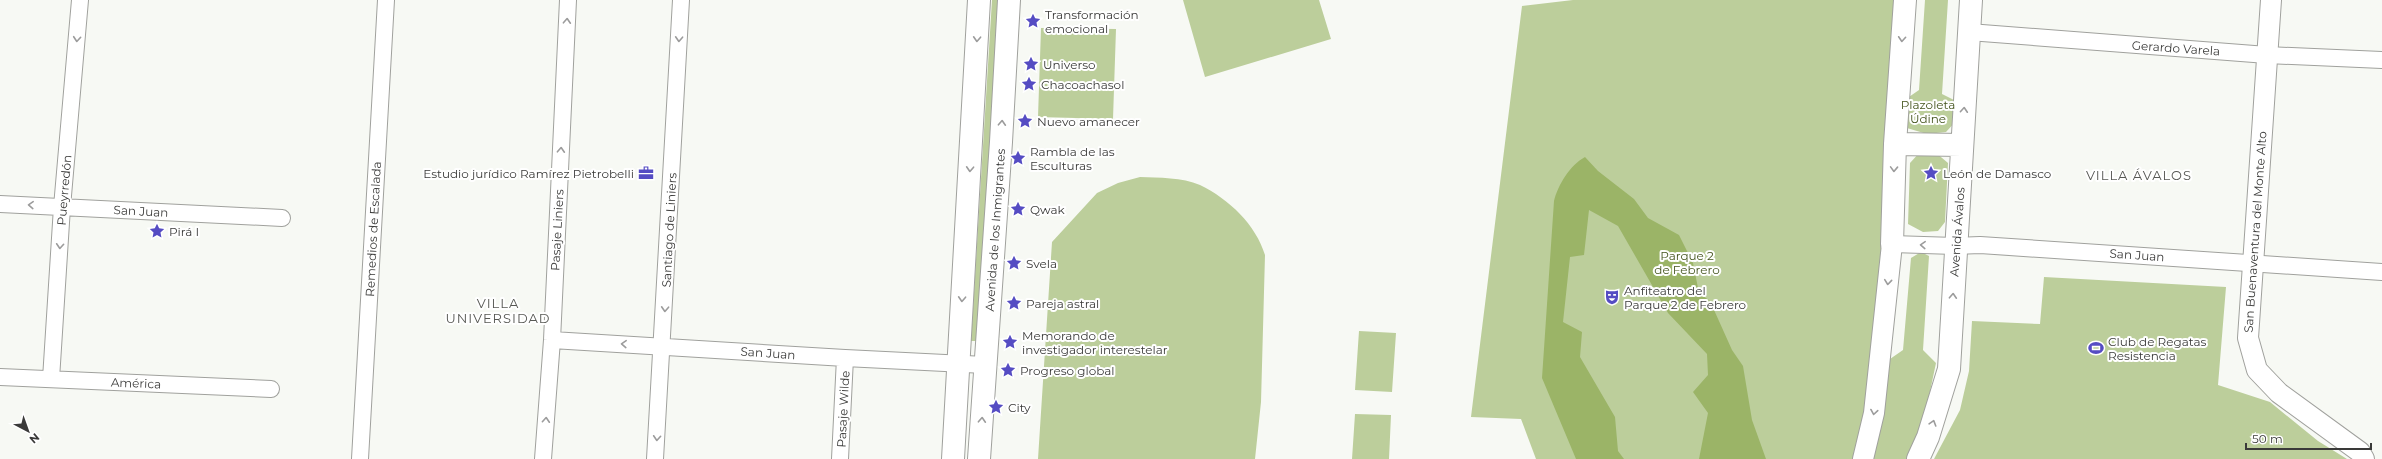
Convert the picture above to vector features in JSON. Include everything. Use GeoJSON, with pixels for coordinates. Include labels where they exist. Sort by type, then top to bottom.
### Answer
{"type":"FeatureCollection","features":[{"type":"Feature","properties":{"kind":"main road"},"geometry":{"type":"LineString","coordinates":[[953,459],[979,0]]}},
{"type":"Feature","properties":{"kind":"main road","name":"Avenida de los Inmigrantes"},"geometry":{"type":"LineString","coordinates":[[980,459],[1009,0]]}},
{"type":"Feature","properties":{"kind":"main road"},"geometry":{"type":"LineString","coordinates":[[1892,244],[1895,144],[1904,0]]}},
{"type":"Feature","properties":{"kind":"main road","name":"Avenida Ávalos"},"geometry":{"type":"LineString","coordinates":[[1918,459],[1928,437],[1949,369],[1955,246],[1971,0]]}},
{"type":"Feature","properties":{"kind":"main road"},"geometry":{"type":"LineString","coordinates":[[1895,144],[1962,145]]}},
{"type":"Feature","properties":{"kind":"street","name":"Pueyrredón"},"geometry":{"type":"LineString","coordinates":[[51,380],[62,207],[80,0]]}},
{"type":"Feature","properties":{"kind":"street","name":"Remedios de Escalada"},"geometry":{"type":"LineString","coordinates":[[360,459],[386,0]]}},
{"type":"Feature","properties":{"kind":"street","name":"Pasaje Liniers"},"geometry":{"type":"LineString","coordinates":[[543,459],[552,340],[568,0]]}},
{"type":"Feature","properties":{"kind":"street","name":"Santiago de Liniers"},"geometry":{"type":"LineString","coordinates":[[655,459],[663,346],[681,0]]}},
{"type":"Feature","properties":{"kind":"street","name":"San Buenaventura del Monte Alto"},"geometry":{"type":"LineString","coordinates":[[2271,0],[2248,338],[2257,370],[2279,392],[2360,452],[2364,459]]}},
{"type":"Feature","properties":{"kind":"street","name":"Gerardo Varela"},"geometry":{"type":"LineString","coordinates":[[1969,32],[2267,55],[2382,60]]}},
{"type":"Feature","properties":{"kind":"street","name":"San Juan"},"geometry":{"type":"LineString","coordinates":[[0,204],[282,218]]}},
{"type":"Feature","properties":{"kind":"street","name":"San Juan"},"geometry":{"type":"LineString","coordinates":[[1892,244],[1955,246],[1980,245],[2382,272]]}},
{"type":"Feature","properties":{"kind":"street"},"geometry":{"type":"LineString","coordinates":[[1863,459],[1874,413],[1892,244]]}},
{"type":"Feature","properties":{"kind":"street","name":"San Juan"},"geometry":{"type":"LineString","coordinates":[[552,340],[985,365]]}},
{"type":"Feature","properties":{"kind":"street","name":"Pasaje Wilde"},"geometry":{"type":"LineString","coordinates":[[840,459],[845,358]]}},
{"type":"Feature","properties":{"kind":"street","name":"América"},"geometry":{"type":"LineString","coordinates":[[0,377],[271,389]]}},
{"type":"Feature","properties":{"kind":"green space"},"geometry":{"type":"Polygon","coordinates":[[[992,0],[999,0],[978,341],[971,341],[992,0]]]}},
{"type":"Feature","properties":{"kind":"green space"},"geometry":{"type":"Polygon","coordinates":[[[1183,0],[1319,0],[1331,39],[1205,77],[1183,0]]]}},
{"type":"Feature","properties":{"kind":"green space","name":"Parque 2 de Febrero"},"geometry":{"type":"Polygon","coordinates":[[[1573,0],[1899,0],[1873,407],[1858,459],[1536,459],[1521,419],[1471,417],[1522,6],[1573,0]]]}},
{"type":"Feature","properties":{"kind":"green space","name":"Plazoleta Údine"},"geometry":{"type":"Polygon","coordinates":[[[1925,0],[1948,0],[1942,94],[1958,102],[1957,120],[1946,132],[1927,134],[1907,128],[1906,99],[1919,90],[1925,0]]]}},
{"type":"Feature","properties":{"kind":"green space"},"geometry":{"type":"Polygon","coordinates":[[[1041,28],[1116,29],[1113,119],[1038,117],[1041,28]]]}},
{"type":"Feature","properties":{"kind":"green space"},"geometry":{"type":"Polygon","coordinates":[[[1920,152],[1935,152],[1948,163],[1945,222],[1938,231],[1923,232],[1908,224],[1910,163],[1920,152]]]}},
{"type":"Feature","properties":{"kind":"green space"},"geometry":{"type":"Polygon","coordinates":[[[1140,177],[1170,178],[1193,182],[1211,191],[1231,205],[1240,214],[1255,233],[1261,244],[1265,255],[1261,402],[1255,459],[1038,459],[1052,242],[1097,193],[1118,183],[1140,177]]]}},
{"type":"Feature","properties":{"kind":"green space"},"geometry":{"type":"Polygon","coordinates":[[[1921,252],[1929,256],[1923,350],[1936,363],[1925,415],[1908,459],[1871,459],[1890,359],[1903,350],[1911,258],[1921,252]]]}},
{"type":"Feature","properties":{"kind":"green space","name":"Club de Regatas Resistencia"},"geometry":{"type":"Polygon","coordinates":[[[2044,277],[2226,287],[2218,385],[2270,402],[2318,441],[2347,459],[1934,459],[1960,410],[1969,371],[1972,321],[2040,324],[2044,277]]]}},
{"type":"Feature","properties":{"kind":"green space"},"geometry":{"type":"Polygon","coordinates":[[[1359,331],[1396,333],[1392,392],[1355,390],[1359,331]]]}},
{"type":"Feature","properties":{"kind":"green space"},"geometry":{"type":"Polygon","coordinates":[[[1355,414],[1391,415],[1389,459],[1352,459],[1355,414]]]}},
{"type":"Feature","properties":{"kind":"shaded area"},"geometry":{"type":"Polygon","coordinates":[[[1585,157],[1598,171],[1634,199],[1648,218],[1679,235],[1693,263],[1699,293],[1710,301],[1732,350],[1743,366],[1752,420],[1766,459],[1699,459],[1708,413],[1693,392],[1708,375],[1707,354],[1668,313],[1618,226],[1589,210],[1584,255],[1570,257],[1563,322],[1582,332],[1580,357],[1615,417],[1618,451],[1624,459],[1576,459],[1542,378],[1554,201],[1558,188],[1565,176],[1574,165],[1585,157]]]}},
{"type":"Feature","properties":{"kind":"place","name":"Transformación emocional"},"geometry":{"type":"Point","coordinates":[1033,21]}},
{"type":"Feature","properties":{"kind":"place","name":"Universo"},"geometry":{"type":"Point","coordinates":[1031,64]}},
{"type":"Feature","properties":{"kind":"place","name":"Chacoachasol"},"geometry":{"type":"Point","coordinates":[1029,84]}},
{"type":"Feature","properties":{"kind":"place","name":"Nuevo amanecer"},"geometry":{"type":"Point","coordinates":[1025,121]}},
{"type":"Feature","properties":{"kind":"place","name":"Rambla de las Esculturas"},"geometry":{"type":"Point","coordinates":[1018,158]}},
{"type":"Feature","properties":{"kind":"place","name":"Estudio jurídico Ramírez Pietrobelli"},"geometry":{"type":"Point","coordinates":[646,173]}},
{"type":"Feature","properties":{"kind":"place","name":"León de Damasco"},"geometry":{"type":"Point","coordinates":[1931,173]}},
{"type":"Feature","properties":{"kind":"place","name":"Qwak"},"geometry":{"type":"Point","coordinates":[1018,209]}},
{"type":"Feature","properties":{"kind":"place","name":"Pirá I"},"geometry":{"type":"Point","coordinates":[157,231]}},
{"type":"Feature","properties":{"kind":"place","name":"Svela"},"geometry":{"type":"Point","coordinates":[1014,263]}},
{"type":"Feature","properties":{"kind":"place","name":"Anfiteatro del Parque 2 de Febrero"},"geometry":{"type":"Point","coordinates":[1612,297]}},
{"type":"Feature","properties":{"kind":"place","name":"Pareja astral"},"geometry":{"type":"Point","coordinates":[1014,303]}},
{"type":"Feature","properties":{"kind":"place","name":"Memorando de investigador interestelar"},"geometry":{"type":"Point","coordinates":[1010,342]}},
{"type":"Feature","properties":{"kind":"place","name":"Club de Regatas Resistencia"},"geometry":{"type":"Point","coordinates":[2096,348]}},
{"type":"Feature","properties":{"kind":"place","name":"Progreso global"},"geometry":{"type":"Point","coordinates":[1008,370]}},
{"type":"Feature","properties":{"kind":"place","name":"City"},"geometry":{"type":"Point","coordinates":[996,407]}},
{"type":"Feature","properties":{"kind":"district","name":"VILLA ÁVALOS"},"geometry":{"type":"Point","coordinates":[2139,175]}},
{"type":"Feature","properties":{"kind":"district","name":"VILLA UNIVERSIDAD"},"geometry":{"type":"Point","coordinates":[498,310]}}]}
